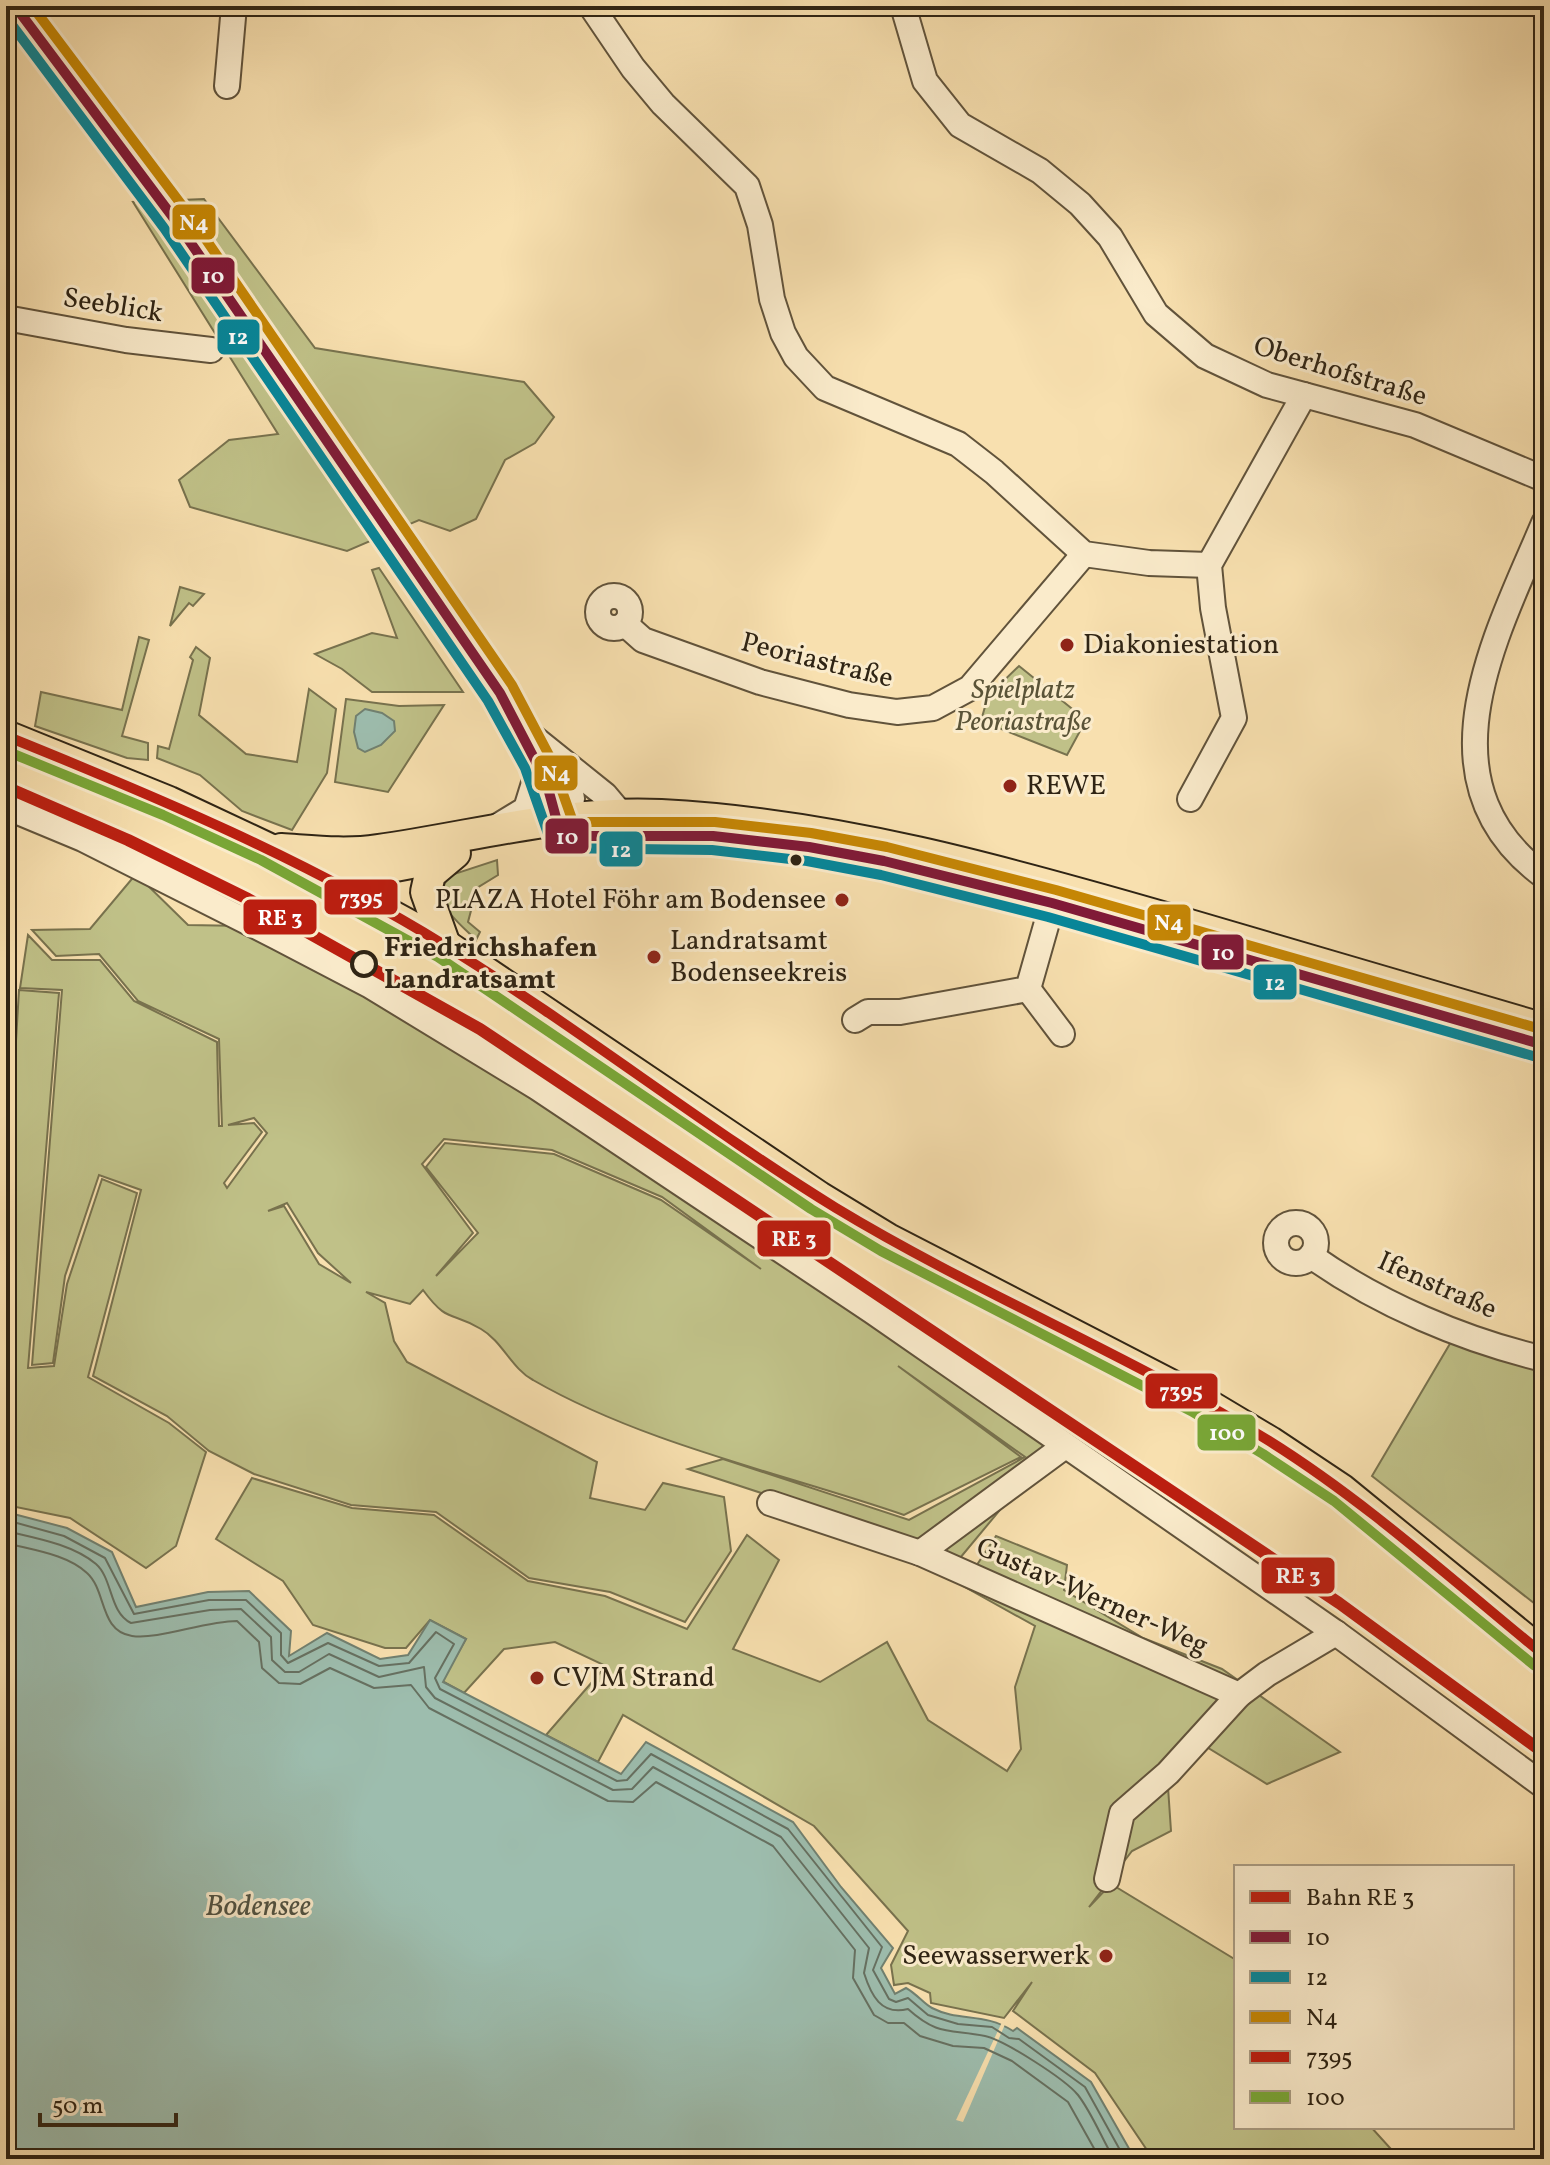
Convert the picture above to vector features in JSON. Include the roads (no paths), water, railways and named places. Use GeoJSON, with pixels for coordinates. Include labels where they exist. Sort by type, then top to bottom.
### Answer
{"type":"FeatureCollection","features":[{"type":"Feature","properties":{"kind":"main road"},"geometry":{"type":"LineString","coordinates":[[6,736],[169,802],[267,848],[445,945],[819,1197],[888,1239],[1198,1399],[1270,1442],[1342,1490],[1544,1655]]}},
{"type":"Feature","properties":{"kind":"main road"},"geometry":{"type":"LineString","coordinates":[[327,879],[368,874],[621,814],[743,821],[892,845],[1544,1045]]}},
{"type":"Feature","properties":{"kind":"main road"},"geometry":{"type":"LineString","coordinates":[[267,848],[377,850],[496,828],[686,834],[809,847],[1054,895],[1544,1029]]}},
{"type":"Feature","properties":{"kind":"main road"},"geometry":{"type":"LineString","coordinates":[[445,945],[426,892],[430,874],[455,853]]}},
{"type":"Feature","properties":{"kind":"street"},"geometry":{"type":"LineString","coordinates":[[15,6],[175,220],[521,727],[560,828]]}},
{"type":"Feature","properties":{"kind":"street"},"geometry":{"type":"LineString","coordinates":[[227,86],[234,6]]}},
{"type":"Feature","properties":{"kind":"street"},"geometry":{"type":"LineString","coordinates":[[591,6],[633,68],[663,104],[747,186],[760,225],[772,299],[783,333],[796,357],[825,388],[958,444],[994,472],[1084,554],[1149,563],[1209,565]]}},
{"type":"Feature","properties":{"kind":"street","name":"Oberhofstraße"},"geometry":{"type":"LineString","coordinates":[[903,6],[925,81],[960,125],[1040,171],[1080,204],[1110,237],[1156,314],[1205,356],[1267,385],[1415,425],[1544,479]]}},
{"type":"Feature","properties":{"kind":"street","name":"Seeblick"},"geometry":{"type":"LineString","coordinates":[[6,318],[126,340],[211,350]]}},
{"type":"Feature","properties":{"kind":"street"},"geometry":{"type":"LineString","coordinates":[[1190,799],[1234,718],[1213,608],[1209,565],[1304,395]]}},
{"type":"Feature","properties":{"kind":"street"},"geometry":{"type":"LineString","coordinates":[[1544,523],[1489,654],[1475,713],[1476,762],[1486,801],[1502,834],[1544,876]]}},
{"type":"Feature","properties":{"kind":"street","name":"Peoriastraße"},"geometry":{"type":"LineString","coordinates":[[625,624],[643,640],[785,689],[849,705],[897,712],[933,708],[970,688],[1084,554]]}},
{"type":"Feature","properties":{"kind":"street"},"geometry":{"type":"LineString","coordinates":[[521,727],[567,768],[605,795],[621,814]]}},
{"type":"Feature","properties":{"kind":"street"},"geometry":{"type":"LineString","coordinates":[[496,828],[526,809],[539,767]]}},
{"type":"Feature","properties":{"kind":"street"},"geometry":{"type":"LineString","coordinates":[[560,828],[572,799],[567,768]]}},
{"type":"Feature","properties":{"kind":"street"},"geometry":{"type":"LineString","coordinates":[[6,807],[83,839],[168,881],[369,985],[469,1044],[847,1294],[1540,1774]]}},
{"type":"Feature","properties":{"kind":"street"},"geometry":{"type":"LineString","coordinates":[[1028,989],[1054,895]]}},
{"type":"Feature","properties":{"kind":"street"},"geometry":{"type":"LineString","coordinates":[[855,1020],[868,1012],[900,1012],[1028,989]]}},
{"type":"Feature","properties":{"kind":"street"},"geometry":{"type":"LineString","coordinates":[[1028,989],[1062,1034]]}},
{"type":"Feature","properties":{"kind":"street","name":"Ifenstraße"},"geometry":{"type":"LineString","coordinates":[[1311,1256],[1419,1316],[1477,1340],[1544,1359]]}},
{"type":"Feature","properties":{"kind":"street","name":"Gustav-Werner-Weg"},"geometry":{"type":"LineString","coordinates":[[920,1553],[1065,1446]]}},
{"type":"Feature","properties":{"kind":"street","name":"Gustav-Werner-Weg"},"geometry":{"type":"LineString","coordinates":[[770,1503],[920,1553],[1239,1695]]}},
{"type":"Feature","properties":{"kind":"street"},"geometry":{"type":"LineString","coordinates":[[1107,1879],[1122,1813],[1168,1773],[1239,1695],[1267,1674],[1336,1633]]}},
{"type":"Feature","properties":{"kind":"water"},"geometry":{"type":"Polygon","coordinates":[[[365,709],[382,713],[394,721],[395,731],[381,745],[365,752],[358,748],[354,732],[356,716],[365,709]]]}},
{"type":"Feature","properties":{"kind":"water","name":"Bodensee"},"geometry":{"type":"Polygon","coordinates":[[[6,1512],[67,1528],[112,1552],[136,1607],[208,1592],[249,1591],[291,1631],[289,1656],[327,1633],[380,1659],[408,1655],[430,1620],[466,1639],[443,1682],[621,1774],[646,1742],[793,1822],[841,1887],[893,1948],[881,1968],[895,1994],[906,1988],[942,2012],[992,2021],[1013,2031],[1017,2028],[1091,2082],[1135,2159],[6,2159],[6,1512]]]}},
{"type":"Feature","properties":{"kind":"place","name":"Diakoniestation"},"geometry":{"type":"Point","coordinates":[1067,645]}},
{"type":"Feature","properties":{"kind":"place","name":"REWE"},"geometry":{"type":"Point","coordinates":[1010,786]}},
{"type":"Feature","properties":{"kind":"place","name":"PLAZA Hotel Föhr am Bodensee"},"geometry":{"type":"Point","coordinates":[842,900]}},
{"type":"Feature","properties":{"kind":"place","name":"Landratsamt Bodenseekreis"},"geometry":{"type":"Point","coordinates":[654,957]}},
{"type":"Feature","properties":{"kind":"place","name":"Friedrichshafen Landratsamt"},"geometry":{"type":"Point","coordinates":[364,964]}},
{"type":"Feature","properties":{"kind":"place","name":"CVJM Strand"},"geometry":{"type":"Point","coordinates":[537,1678]}},
{"type":"Feature","properties":{"kind":"place","name":"Seewasserwerk"},"geometry":{"type":"Point","coordinates":[1106,1956]}},
{"type":"Feature","properties":{"kind":"park label","name":"Spielplatz Peoriastraße"},"geometry":{"type":"Point","coordinates":[1023,706]}}]}
